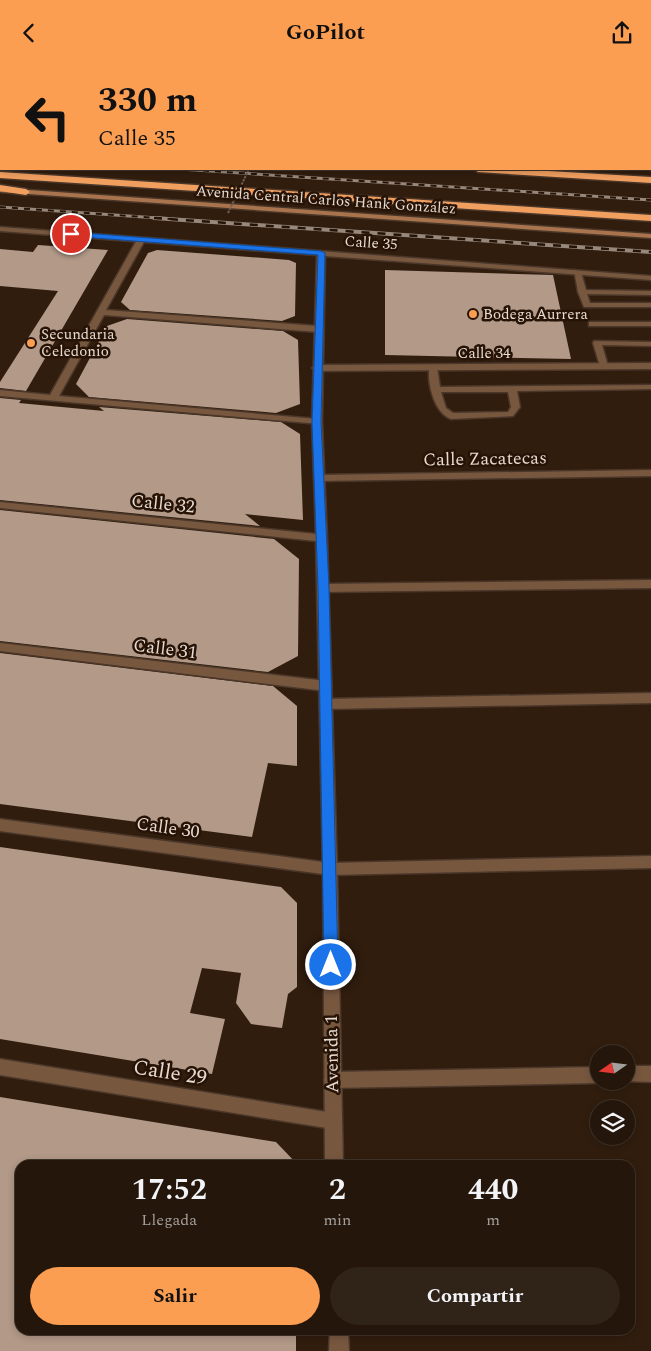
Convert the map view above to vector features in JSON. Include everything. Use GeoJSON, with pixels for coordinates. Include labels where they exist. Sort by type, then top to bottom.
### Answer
{"type":"FeatureCollection","features":[{"type":"Feature","properties":{"kind":"highway"},"geometry":{"type":"LineString","coordinates":[[494,170],[651,180]]}},
{"type":"Feature","properties":{"kind":"highway","name":"Avenida Central Carlos Hank González"},"geometry":{"type":"LineString","coordinates":[[0,175],[651,218]]}},
{"type":"Feature","properties":{"kind":"highway"},"geometry":{"type":"LineString","coordinates":[[0,189],[26,192]]}},
{"type":"Feature","properties":{"kind":"main road","name":"Avenida Central Carlos Hank González"},"geometry":{"type":"LineString","coordinates":[[26,192],[651,236]]}},
{"type":"Feature","properties":{"kind":"street","name":"Calle 35"},"geometry":{"type":"LineString","coordinates":[[0,229],[651,278]]}},
{"type":"Feature","properties":{"kind":"street"},"geometry":{"type":"LineString","coordinates":[[53,397],[141,239]]}},
{"type":"Feature","properties":{"kind":"street","name":"Avenida 1"},"geometry":{"type":"LineString","coordinates":[[321,253],[317,422],[326,686],[334,1160]]}},
{"type":"Feature","properties":{"kind":"street"},"geometry":{"type":"LineString","coordinates":[[102,312],[318,329]]}},
{"type":"Feature","properties":{"kind":"street","name":"Calle 34"},"geometry":{"type":"LineString","coordinates":[[317,368],[651,366]]}},
{"type":"Feature","properties":{"kind":"street"},"geometry":{"type":"LineString","coordinates":[[0,393],[317,422]]}},
{"type":"Feature","properties":{"kind":"street","name":"Calle Zacatecas"},"geometry":{"type":"LineString","coordinates":[[319,478],[651,473]]}},
{"type":"Feature","properties":{"kind":"street","name":"Calle 32"},"geometry":{"type":"LineString","coordinates":[[0,505],[322,538]]}},
{"type":"Feature","properties":{"kind":"street"},"geometry":{"type":"LineString","coordinates":[[323,588],[651,583]]}},
{"type":"Feature","properties":{"kind":"street","name":"Calle 31"},"geometry":{"type":"LineString","coordinates":[[0,647],[326,686]]}},
{"type":"Feature","properties":{"kind":"street"},"geometry":{"type":"LineString","coordinates":[[326,703],[651,698]]}},
{"type":"Feature","properties":{"kind":"street","name":"Calle 30"},"geometry":{"type":"LineString","coordinates":[[0,825],[330,869],[651,862]]}},
{"type":"Feature","properties":{"kind":"street","name":"Calle 29"},"geometry":{"type":"LineString","coordinates":[[0,1067],[333,1121]]}},
{"type":"Feature","properties":{"kind":"street"},"geometry":{"type":"LineString","coordinates":[[635,1074],[651,1074]]}},
{"type":"Feature","properties":{"kind":"street"},"geometry":{"type":"LineString","coordinates":[[332,1080],[590,1075]]}},
{"type":"Feature","properties":{"kind":"street"},"geometry":{"type":"LineString","coordinates":[[339,1335],[339,1351]]}},
{"type":"Feature","properties":{"kind":"lane"},"geometry":{"type":"LineString","coordinates":[[577,272],[604,367]]}},
{"type":"Feature","properties":{"kind":"lane"},"geometry":{"type":"LineString","coordinates":[[582,292],[651,293]]}},
{"type":"Feature","properties":{"kind":"lane"},"geometry":{"type":"LineString","coordinates":[[587,305],[651,305]]}},
{"type":"Feature","properties":{"kind":"lane"},"geometry":{"type":"LineString","coordinates":[[592,324],[651,324]]}},
{"type":"Feature","properties":{"kind":"lane"},"geometry":{"type":"LineString","coordinates":[[597,343],[651,344]]}},
{"type":"Feature","properties":{"kind":"lane"},"geometry":{"type":"LineString","coordinates":[[433,367],[442,412],[456,417],[510,414],[516,410],[512,390]]}},
{"type":"Feature","properties":{"kind":"lane"},"geometry":{"type":"LineString","coordinates":[[437,390],[651,387]]}},
{"type":"Feature","properties":{"kind":"path"},"geometry":{"type":"LineString","coordinates":[[228,213],[249,170]]}},
{"type":"Feature","properties":{"kind":"building"},"geometry":{"type":"Polygon","coordinates":[[[38,245],[108,250],[26,391],[0,388],[0,382],[58,291],[0,286],[0,249],[33,252],[38,245]]]}},
{"type":"Feature","properties":{"kind":"building"},"geometry":{"type":"Polygon","coordinates":[[[157,250],[289,260],[296,263],[295,316],[282,321],[130,310],[121,302],[148,253],[157,250]]]}},
{"type":"Feature","properties":{"kind":"building","name":"Bodega Aurrera"},"geometry":{"type":"Polygon","coordinates":[[[385,270],[553,275],[571,359],[385,355],[385,270]]]}},
{"type":"Feature","properties":{"kind":"building"},"geometry":{"type":"Polygon","coordinates":[[[127,319],[283,331],[298,340],[300,404],[276,413],[89,397],[76,384],[107,326],[127,319]]]}},
{"type":"Feature","properties":{"kind":"building"},"geometry":{"type":"Polygon","coordinates":[[[0,398],[21,400],[19,403],[104,411],[99,407],[281,422],[300,434],[303,520],[245,514],[260,526],[0,500],[0,398]]]}},
{"type":"Feature","properties":{"kind":"building"},"geometry":{"type":"Polygon","coordinates":[[[0,510],[274,539],[299,559],[298,656],[268,672],[0,641],[0,510]]]}},
{"type":"Feature","properties":{"kind":"building"},"geometry":{"type":"Polygon","coordinates":[[[0,653],[273,686],[297,706],[297,766],[268,763],[252,837],[0,804],[0,653]]]}},
{"type":"Feature","properties":{"kind":"building"},"geometry":{"type":"Polygon","coordinates":[[[0,847],[281,887],[297,903],[297,987],[288,994],[282,1028],[251,1024],[236,1003],[241,973],[202,968],[190,1013],[225,1019],[212,1074],[0,1039],[0,847]]]}},
{"type":"Feature","properties":{"kind":"building"},"geometry":{"type":"Polygon","coordinates":[[[0,1097],[276,1142],[293,1160],[15,1160],[15,1335],[296,1335],[296,1351],[0,1351],[0,1097]]]}},
{"type":"Feature","properties":{"kind":"railway"},"geometry":{"type":"LineString","coordinates":[[194,170],[651,200]]}},
{"type":"Feature","properties":{"kind":"railway"},"geometry":{"type":"LineString","coordinates":[[0,207],[172,219]]}},
{"type":"Feature","properties":{"kind":"railway"},"geometry":{"type":"LineString","coordinates":[[154,218],[651,252]]}},
{"type":"Feature","properties":{"kind":"place","name":"Bodega Aurrera"},"geometry":{"type":"Point","coordinates":[473,314]}},
{"type":"Feature","properties":{"kind":"place","name":"Secundaria Celedonio"},"geometry":{"type":"Point","coordinates":[31,343]}},
{"type":"Feature","properties":{"kind":"route"},"geometry":{"type":"LineString","coordinates":[[71,234],[321,253],[317,422],[323,588],[331,965]]}}]}
